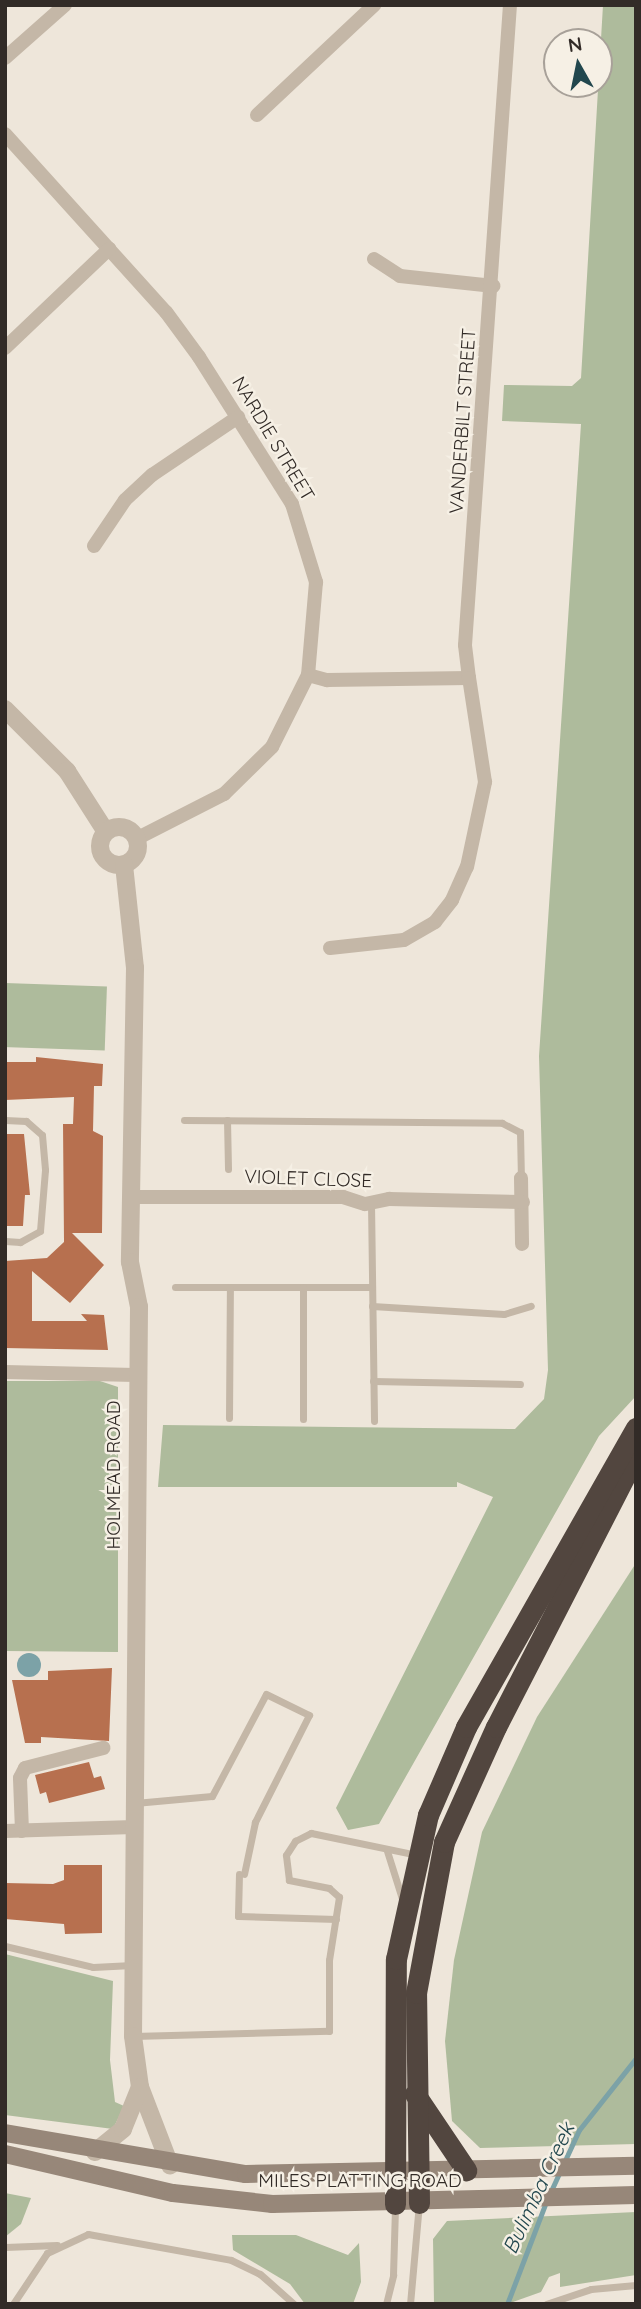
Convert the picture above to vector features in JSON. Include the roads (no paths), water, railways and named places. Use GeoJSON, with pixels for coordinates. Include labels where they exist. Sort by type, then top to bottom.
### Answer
{"type":"FeatureCollection","features":[{"type":"Feature","properties":{"kind":"highway"},"geometry":{"type":"LineString","coordinates":[[395,2204],[394,1990],[404,1905],[416,1856],[466,1727],[636,1428]]}},
{"type":"Feature","properties":{"kind":"highway"},"geometry":{"type":"LineString","coordinates":[[419,2203],[415,2094],[416,1993],[444,1842],[496,1727],[636,1455]]}},
{"type":"Feature","properties":{"kind":"highway"},"geometry":{"type":"LineString","coordinates":[[415,2094],[466,2170]]}},
{"type":"Feature","properties":{"kind":"main road","name":"MILES PLATTING ROAD"},"geometry":{"type":"LineString","coordinates":[[5,2133],[170,2165],[283,2176],[636,2166]]}},
{"type":"Feature","properties":{"kind":"main road","name":"MILES PLATTING ROAD"},"geometry":{"type":"LineString","coordinates":[[5,2154],[207,2199],[303,2206],[636,2195]]}},
{"type":"Feature","properties":{"kind":"street"},"geometry":{"type":"LineString","coordinates":[[5,58],[65,5]]}},
{"type":"Feature","properties":{"kind":"street"},"geometry":{"type":"LineString","coordinates":[[257,115],[374,5]]}},
{"type":"Feature","properties":{"kind":"street","name":"VANDERBILT STREET"},"geometry":{"type":"LineString","coordinates":[[330,948],[404,940],[436,922],[452,900],[467,867],[485,782],[465,645],[493,286],[510,5]]}},
{"type":"Feature","properties":{"kind":"street","name":"NARDIE STREET"},"geometry":{"type":"LineString","coordinates":[[5,134],[166,312],[292,504],[306,538],[316,582],[308,676],[283,731],[243,780],[200,808],[136,839]]}},
{"type":"Feature","properties":{"kind":"street"},"geometry":{"type":"LineString","coordinates":[[5,348],[109,249]]}},
{"type":"Feature","properties":{"kind":"street"},"geometry":{"type":"LineString","coordinates":[[374,259],[400,276],[493,286]]}},
{"type":"Feature","properties":{"kind":"street"},"geometry":{"type":"LineString","coordinates":[[94,546],[125,500],[152,475],[238,418]]}},
{"type":"Feature","properties":{"kind":"street"},"geometry":{"type":"LineString","coordinates":[[308,676],[327,680],[469,678]]}},
{"type":"Feature","properties":{"kind":"street"},"geometry":{"type":"LineString","coordinates":[[5,709],[67,771],[106,832]]}},
{"type":"Feature","properties":{"kind":"street"},"geometry":{"type":"LineString","coordinates":[[123,828],[136,839],[136,853],[124,865],[103,857],[100,842],[106,832],[123,828]]}},
{"type":"Feature","properties":{"kind":"street","name":"HOLMEAD ROAD"},"geometry":{"type":"LineString","coordinates":[[124,865],[135,968],[134,1197],[130,1262],[139,1307],[135,1375],[132,2036],[140,2087],[170,2165]]}},
{"type":"Feature","properties":{"kind":"street"},"geometry":{"type":"LineString","coordinates":[[521,1178],[522,1244]]}},
{"type":"Feature","properties":{"kind":"street","name":"VIOLET CLOSE"},"geometry":{"type":"LineString","coordinates":[[134,1197],[315,1196],[371,1203],[523,1202]]}},
{"type":"Feature","properties":{"kind":"street"},"geometry":{"type":"LineString","coordinates":[[5,1372],[135,1375]]}},
{"type":"Feature","properties":{"kind":"street"},"geometry":{"type":"LineString","coordinates":[[22,1830],[20,1778],[25,1768],[103,1748]]}},
{"type":"Feature","properties":{"kind":"street"},"geometry":{"type":"LineString","coordinates":[[5,1831],[134,1827]]}},
{"type":"Feature","properties":{"kind":"street"},"geometry":{"type":"LineString","coordinates":[[95,2152],[123,2129],[140,2087]]}},
{"type":"Feature","properties":{"kind":"lane"},"geometry":{"type":"LineString","coordinates":[[5,1119],[26,1121],[42,1135],[45,1170],[40,1231],[20,1242],[5,1241]]}},
{"type":"Feature","properties":{"kind":"lane"},"geometry":{"type":"LineString","coordinates":[[184,1119],[502,1123],[520,1132],[521,1178]]}},
{"type":"Feature","properties":{"kind":"lane"},"geometry":{"type":"LineString","coordinates":[[227,1120],[228,1169]]}},
{"type":"Feature","properties":{"kind":"lane"},"geometry":{"type":"LineString","coordinates":[[371,1203],[373,1421]]}},
{"type":"Feature","properties":{"kind":"lane"},"geometry":{"type":"LineString","coordinates":[[175,1287],[372,1287]]}},
{"type":"Feature","properties":{"kind":"lane"},"geometry":{"type":"LineString","coordinates":[[229,1418],[230,1287]]}},
{"type":"Feature","properties":{"kind":"lane"},"geometry":{"type":"LineString","coordinates":[[303,1287],[303,1419]]}},
{"type":"Feature","properties":{"kind":"lane"},"geometry":{"type":"LineString","coordinates":[[372,1306],[504,1314],[531,1306]]}},
{"type":"Feature","properties":{"kind":"lane"},"geometry":{"type":"LineString","coordinates":[[373,1381],[520,1384]]}},
{"type":"Feature","properties":{"kind":"lane"},"geometry":{"type":"LineString","coordinates":[[134,1803],[200,1801],[212,1796],[266,1694],[309,1715],[255,1822],[242,1874],[239,1916],[336,1919]]}},
{"type":"Feature","properties":{"kind":"lane"},"geometry":{"type":"LineString","coordinates":[[132,2036],[329,2031],[328,1960],[336,1919],[336,1891],[289,1881],[286,1855],[295,1841],[320,1834],[387,1852],[416,1856],[444,1842]]}},
{"type":"Feature","properties":{"kind":"lane"},"geometry":{"type":"LineString","coordinates":[[387,1852],[397,1896],[404,1905]]}},
{"type":"Feature","properties":{"kind":"lane"},"geometry":{"type":"LineString","coordinates":[[5,1946],[93,1967],[133,1965]]}},
{"type":"Feature","properties":{"kind":"lane"},"geometry":{"type":"LineString","coordinates":[[410,2304],[419,2203]]}},
{"type":"Feature","properties":{"kind":"lane"},"geometry":{"type":"LineString","coordinates":[[386,2304],[394,2266],[395,2204]]}},
{"type":"Feature","properties":{"kind":"lane"},"geometry":{"type":"LineString","coordinates":[[5,2247],[57,2245],[102,2235],[231,2260],[260,2274],[294,2304]]}},
{"type":"Feature","properties":{"kind":"lane"},"geometry":{"type":"LineString","coordinates":[[13,2304],[57,2245]]}},
{"type":"Feature","properties":{"kind":"lane"},"geometry":{"type":"LineString","coordinates":[[549,2302],[591,2289],[636,2285]]}},
{"type":"Feature","properties":{"kind":"water"},"geometry":{"type":"Polygon","coordinates":[[[29,1653],[40,1660],[41,1665],[34,1676],[29,1677],[18,1670],[17,1665],[24,1654],[29,1653]]]}},
{"type":"Feature","properties":{"kind":"waterway","name":"Bulimba Creek"},"geometry":{"type":"LineString","coordinates":[[550,2193],[579,2130],[636,2058]]}},
{"type":"Feature","properties":{"kind":"waterway","name":"Bulimba Creek"},"geometry":{"type":"LineString","coordinates":[[507,2304],[546,2202]]}}]}
